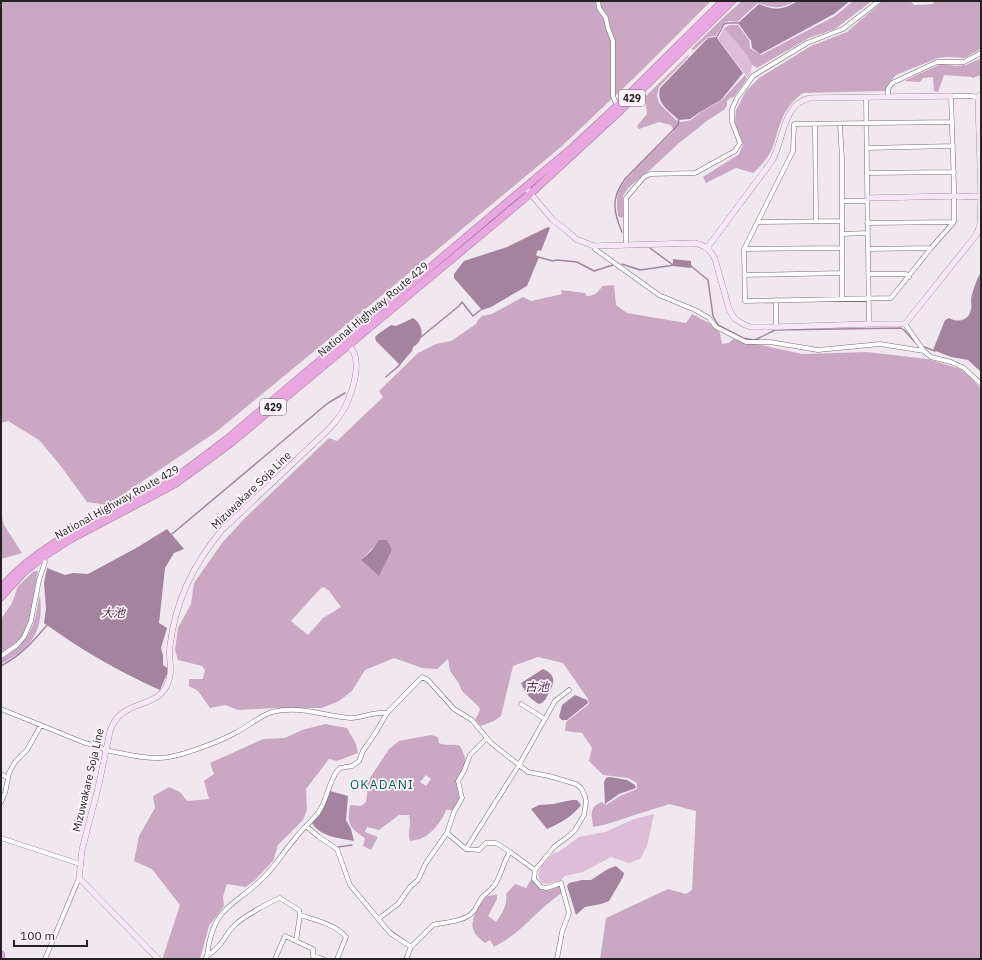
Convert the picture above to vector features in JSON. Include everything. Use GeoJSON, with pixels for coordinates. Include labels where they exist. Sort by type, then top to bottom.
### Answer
{"type":"FeatureCollection","features":[{"type":"Feature","properties":{"kind":"highway","name":"National Highway Route 429"},"geometry":{"type":"LineString","coordinates":[[528,191],[617,106],[723,1]]}},
{"type":"Feature","properties":{"kind":"highway","name":"National Highway Route 429"},"geometry":{"type":"LineString","coordinates":[[1,588],[15,572],[68,535],[153,491],[195,464],[227,439],[528,191],[614,116],[732,1]]}},
{"type":"Feature","properties":{"kind":"highway","name":"National Highway Route 429"},"geometry":{"type":"LineString","coordinates":[[1,597],[41,554]]}},
{"type":"Feature","properties":{"kind":"street"},"geometry":{"type":"LineString","coordinates":[[598,1],[599,8],[606,18],[613,41],[613,90],[617,106]]}},
{"type":"Feature","properties":{"kind":"street"},"geometry":{"type":"LineString","coordinates":[[626,245],[626,198],[644,177],[650,174],[695,173],[735,151],[740,143],[732,122],[732,109],[737,98],[753,76],[807,43],[843,29],[879,1]]}},
{"type":"Feature","properties":{"kind":"street"},"geometry":{"type":"LineString","coordinates":[[888,96],[888,89],[892,84],[911,74],[937,62],[964,62],[981,53]]}},
{"type":"Feature","properties":{"kind":"street"},"geometry":{"type":"LineString","coordinates":[[951,96],[955,196],[954,222],[891,298],[745,301],[744,249],[793,151],[794,124],[952,122]]}},
{"type":"Feature","properties":{"kind":"street"},"geometry":{"type":"LineString","coordinates":[[707,248],[772,161],[779,148],[788,117],[798,103],[810,98],[979,96],[981,224],[977,234],[905,324]]}},
{"type":"Feature","properties":{"kind":"street"},"geometry":{"type":"LineString","coordinates":[[866,97],[869,324]]}},
{"type":"Feature","properties":{"kind":"street"},"geometry":{"type":"LineString","coordinates":[[815,124],[816,221]]}},
{"type":"Feature","properties":{"kind":"street"},"geometry":{"type":"LineString","coordinates":[[840,124],[842,159],[842,298]]}},
{"type":"Feature","properties":{"kind":"street"},"geometry":{"type":"LineString","coordinates":[[867,148],[953,146]]}},
{"type":"Feature","properties":{"kind":"street"},"geometry":{"type":"LineString","coordinates":[[867,173],[954,172]]}},
{"type":"Feature","properties":{"kind":"street"},"geometry":{"type":"LineString","coordinates":[[528,191],[552,219],[576,239],[594,246],[695,243],[707,248],[715,259],[729,309],[739,322],[751,327],[905,324]]}},
{"type":"Feature","properties":{"kind":"street"},"geometry":{"type":"LineString","coordinates":[[842,201],[955,196],[981,197]]}},
{"type":"Feature","properties":{"kind":"street"},"geometry":{"type":"LineString","coordinates":[[758,222],[842,221]]}},
{"type":"Feature","properties":{"kind":"street"},"geometry":{"type":"LineString","coordinates":[[867,222],[954,222]]}},
{"type":"Feature","properties":{"kind":"street"},"geometry":{"type":"LineString","coordinates":[[842,234],[867,233]]}},
{"type":"Feature","properties":{"kind":"street"},"geometry":{"type":"LineString","coordinates":[[594,246],[595,249],[659,295],[695,310],[709,318],[716,327],[746,342],[770,342],[818,350],[880,344],[924,350]]}},
{"type":"Feature","properties":{"kind":"street"},"geometry":{"type":"LineString","coordinates":[[744,249],[842,248]]}},
{"type":"Feature","properties":{"kind":"street"},"geometry":{"type":"LineString","coordinates":[[868,249],[931,248]]}},
{"type":"Feature","properties":{"kind":"street"},"geometry":{"type":"LineString","coordinates":[[744,275],[842,273]]}},
{"type":"Feature","properties":{"kind":"street"},"geometry":{"type":"LineString","coordinates":[[869,274],[906,274],[909,276]]}},
{"type":"Feature","properties":{"kind":"street"},"geometry":{"type":"LineString","coordinates":[[776,300],[776,327]]}},
{"type":"Feature","properties":{"kind":"street"},"geometry":{"type":"LineString","coordinates":[[905,324],[931,357],[951,362],[964,368],[981,384]]}},
{"type":"Feature","properties":{"kind":"street","name":"Mizuwakare Soja Line"},"geometry":{"type":"LineString","coordinates":[[78,878],[105,750],[112,725],[119,714],[154,698],[163,692],[167,686],[172,666],[169,648],[176,615],[188,580],[207,548],[222,530],[329,429],[341,415],[353,384],[356,371],[354,353],[346,342]]}},
{"type":"Feature","properties":{"kind":"street"},"geometry":{"type":"LineString","coordinates":[[1,656],[17,645],[24,637],[31,621],[39,580],[45,562],[41,554]]}},
{"type":"Feature","properties":{"kind":"street"},"geometry":{"type":"LineString","coordinates":[[206,957],[212,930],[221,913],[226,907],[265,876],[322,807],[336,771],[340,768],[352,766],[359,761],[364,750],[387,713],[422,677],[425,678],[454,709],[472,720],[492,743],[528,772],[549,776],[579,785],[585,796],[586,802],[584,815],[575,830],[570,836],[554,847],[535,870],[534,879],[541,886],[547,888],[561,884],[569,913],[562,932],[557,959]]}},
{"type":"Feature","properties":{"kind":"street"},"geometry":{"type":"LineString","coordinates":[[466,849],[519,765],[555,701],[569,690]]}},
{"type":"Feature","properties":{"kind":"street"},"geometry":{"type":"LineString","coordinates":[[522,704],[545,719]]}},
{"type":"Feature","properties":{"kind":"street"},"geometry":{"type":"LineString","coordinates":[[1,709],[105,750],[158,758],[167,758],[229,736],[244,729],[268,713],[308,710],[350,718],[358,718],[379,712],[387,713]]}},
{"type":"Feature","properties":{"kind":"street"},"geometry":{"type":"LineString","coordinates":[[1,802],[8,778],[15,762],[27,750],[41,725]]}},
{"type":"Feature","properties":{"kind":"street"},"geometry":{"type":"LineString","coordinates":[[378,919],[398,904],[410,887],[418,880],[426,863],[447,833],[454,812],[462,798],[458,781],[464,771],[470,755],[487,738]]}},
{"type":"Feature","properties":{"kind":"street"},"geometry":{"type":"LineString","coordinates":[[1,774],[8,778]]}},
{"type":"Feature","properties":{"kind":"street"},"geometry":{"type":"LineString","coordinates":[[306,826],[337,849],[350,885],[390,933],[412,946]]}},
{"type":"Feature","properties":{"kind":"street"},"geometry":{"type":"LineString","coordinates":[[447,833],[466,849],[479,850],[486,843],[496,843],[535,870]]}},
{"type":"Feature","properties":{"kind":"street"},"geometry":{"type":"LineString","coordinates":[[1,838],[80,864]]}},
{"type":"Feature","properties":{"kind":"street"},"geometry":{"type":"LineString","coordinates":[[406,959],[412,946],[433,925],[459,920],[473,912],[482,898],[492,890],[498,879],[504,861],[510,852]]}},
{"type":"Feature","properties":{"kind":"street"},"geometry":{"type":"LineString","coordinates":[[45,959],[78,878],[158,959]]}},
{"type":"Feature","properties":{"kind":"street"},"geometry":{"type":"LineString","coordinates":[[206,957],[216,950],[236,924],[271,901],[280,898],[299,910],[300,915],[296,941]]}},
{"type":"Feature","properties":{"kind":"street"},"geometry":{"type":"LineString","coordinates":[[300,915],[317,920],[337,929],[346,937],[337,959]]}},
{"type":"Feature","properties":{"kind":"street"},"geometry":{"type":"LineString","coordinates":[[275,959],[285,936],[313,950],[313,956],[323,959]]}},
{"type":"Feature","properties":{"kind":"street"},"geometry":{"type":"LineString","coordinates":[[206,957],[212,959]]}},
{"type":"Feature","properties":{"kind":"shaded area"},"geometry":{"type":"Polygon","coordinates":[[[1,1],[711,1],[636,76],[562,146],[216,432],[107,505],[87,502],[60,465],[39,440],[8,421],[1,423],[1,1]]]}},
{"type":"Feature","properties":{"kind":"shaded area"},"geometry":{"type":"Polygon","coordinates":[[[742,1],[796,1],[781,7],[758,3],[737,22],[729,21],[724,23],[716,36],[708,37],[694,50],[691,49],[724,17],[742,1]]]}},
{"type":"Feature","properties":{"kind":"shaded area"},"geometry":{"type":"Polygon","coordinates":[[[853,1],[872,1],[835,29],[809,38],[757,68],[751,64],[747,55],[724,28],[730,25],[738,25],[749,40],[750,48],[761,55],[835,16],[853,1]]]}},
{"type":"Feature","properties":{"kind":"shaded area"},"geometry":{"type":"Polygon","coordinates":[[[883,1],[910,1],[914,5],[933,4],[935,1],[981,1],[981,49],[965,58],[938,58],[896,75],[888,84],[885,91],[803,93],[795,99],[785,112],[772,149],[764,162],[753,173],[736,168],[706,183],[703,177],[739,154],[743,144],[735,123],[736,110],[746,91],[759,78],[811,46],[847,32],[883,1]]]}},
{"type":"Feature","properties":{"kind":"shaded area"},"geometry":{"type":"Polygon","coordinates":[[[724,28],[747,55],[752,66],[748,78],[718,39],[724,28]]]}},
{"type":"Feature","properties":{"kind":"shaded area"},"geometry":{"type":"Polygon","coordinates":[[[689,54],[688,57],[659,87],[657,95],[659,103],[676,120],[681,122],[691,120],[701,112],[722,100],[745,75],[747,79],[734,97],[727,101],[727,106],[724,110],[708,120],[678,144],[628,188],[623,196],[623,217],[621,218],[618,216],[617,204],[618,194],[622,186],[635,170],[674,131],[671,125],[659,122],[639,129],[637,126],[647,114],[645,97],[689,54]]]}},
{"type":"Feature","properties":{"kind":"shaded area"},"geometry":{"type":"Polygon","coordinates":[[[979,59],[981,62],[981,75],[973,78],[944,75],[938,92],[934,91],[933,77],[923,78],[920,82],[904,81],[941,64],[956,66],[966,65],[979,59]]]}},
{"type":"Feature","properties":{"kind":"shaded area"},"geometry":{"type":"Polygon","coordinates":[[[614,285],[616,305],[627,313],[686,323],[692,314],[709,323],[720,333],[722,344],[729,343],[733,339],[802,354],[867,352],[928,359],[960,369],[970,376],[981,389],[981,959],[600,959],[606,918],[668,889],[686,894],[692,890],[696,811],[669,804],[614,822],[593,827],[592,812],[595,806],[602,802],[606,805],[620,796],[637,789],[637,783],[628,778],[603,775],[589,761],[592,748],[582,733],[565,731],[566,722],[589,704],[588,699],[563,663],[538,657],[513,666],[501,716],[494,721],[481,726],[475,720],[480,710],[479,707],[462,691],[458,682],[450,671],[448,659],[437,669],[422,668],[394,658],[365,670],[352,691],[339,701],[322,708],[238,710],[225,705],[210,708],[198,691],[189,686],[189,679],[203,679],[205,670],[202,666],[178,660],[175,650],[178,628],[191,604],[194,583],[222,543],[244,519],[329,438],[337,441],[383,397],[379,391],[418,353],[436,344],[451,341],[476,324],[482,316],[492,314],[523,297],[531,301],[562,294],[561,290],[585,293],[587,296],[590,296],[596,293],[602,286],[614,285]],[[379,541],[361,560],[379,575],[392,550],[379,541]],[[324,587],[320,589],[291,621],[308,635],[323,618],[341,607],[329,591],[324,587]]]}},
{"type":"Feature","properties":{"kind":"shaded area"},"geometry":{"type":"Polygon","coordinates":[[[1,514],[4,525],[22,553],[1,559],[1,514]]]}},
{"type":"Feature","properties":{"kind":"shaded area"},"geometry":{"type":"Polygon","coordinates":[[[34,571],[38,571],[26,629],[18,640],[1,653],[1,619],[12,603],[18,586],[34,571]]]}},
{"type":"Feature","properties":{"kind":"shaded area"},"geometry":{"type":"Polygon","coordinates":[[[40,595],[40,619],[38,629],[34,637],[21,651],[1,664],[1,659],[14,650],[28,635],[34,622],[40,595]]]}},
{"type":"Feature","properties":{"kind":"shaded area"},"geometry":{"type":"Polygon","coordinates":[[[325,724],[347,728],[356,744],[358,753],[337,761],[329,759],[306,789],[307,810],[303,820],[278,845],[273,861],[255,880],[246,887],[227,884],[223,897],[224,906],[209,926],[200,959],[165,959],[163,957],[180,905],[152,869],[134,861],[139,836],[155,808],[153,796],[169,787],[180,792],[187,801],[209,799],[204,781],[214,774],[210,763],[263,739],[285,738],[302,730],[325,724]]]}},
{"type":"Feature","properties":{"kind":"shaded area"},"geometry":{"type":"Polygon","coordinates":[[[431,735],[438,737],[439,743],[460,746],[463,751],[465,764],[456,781],[460,797],[453,810],[446,810],[436,827],[428,835],[420,839],[410,841],[409,815],[399,815],[379,830],[367,827],[365,832],[378,837],[371,850],[363,846],[365,838],[355,831],[350,825],[350,805],[361,806],[366,802],[368,787],[364,787],[389,749],[399,741],[431,735]],[[426,775],[420,782],[426,786],[431,779],[426,775]]]}},
{"type":"Feature","properties":{"kind":"shaded area"},"geometry":{"type":"Polygon","coordinates":[[[654,814],[647,846],[640,859],[629,863],[611,857],[583,872],[565,876],[560,881],[548,884],[542,883],[539,879],[540,870],[548,859],[555,852],[557,853],[579,837],[605,832],[634,819],[654,814]]]}},
{"type":"Feature","properties":{"kind":"shaded area"},"geometry":{"type":"Polygon","coordinates":[[[532,878],[540,888],[543,889],[550,889],[560,886],[562,893],[504,941],[494,947],[490,940],[485,943],[476,935],[472,926],[478,908],[485,898],[492,895],[497,895],[497,899],[488,916],[496,922],[505,905],[506,894],[515,884],[526,888],[532,878]]]}},
{"type":"Feature","properties":{"kind":"water"},"geometry":{"type":"Polygon","coordinates":[[[798,1],[850,1],[834,14],[760,54],[752,48],[751,41],[738,23],[759,4],[770,8],[783,8],[798,1]]]}},
{"type":"Feature","properties":{"kind":"water"},"geometry":{"type":"Polygon","coordinates":[[[716,37],[743,73],[721,100],[690,119],[679,120],[662,103],[659,94],[660,88],[708,38],[716,37]]]}},
{"type":"Feature","properties":{"kind":"water"},"geometry":{"type":"Polygon","coordinates":[[[548,227],[550,228],[541,251],[538,250],[536,255],[539,257],[527,286],[491,307],[482,310],[454,278],[454,274],[464,261],[507,247],[548,227]]]}},
{"type":"Feature","properties":{"kind":"water"},"geometry":{"type":"Polygon","coordinates":[[[673,259],[691,261],[691,268],[673,266],[673,259]]]}},
{"type":"Feature","properties":{"kind":"water"},"geometry":{"type":"Polygon","coordinates":[[[981,272],[981,372],[968,360],[951,357],[933,350],[945,320],[949,318],[959,321],[963,320],[970,313],[971,299],[981,272]]]}},
{"type":"Feature","properties":{"kind":"water"},"geometry":{"type":"Polygon","coordinates":[[[413,318],[420,325],[422,333],[421,337],[400,365],[376,341],[375,337],[391,325],[396,326],[413,318]]]}},
{"type":"Feature","properties":{"kind":"water","name":"大池"},"geometry":{"type":"Polygon","coordinates":[[[167,529],[184,549],[174,553],[165,568],[159,623],[167,628],[161,648],[163,665],[167,668],[167,674],[160,690],[100,660],[44,623],[46,609],[44,583],[47,568],[65,575],[73,573],[88,574],[138,547],[167,529]]]}},
{"type":"Feature","properties":{"kind":"water"},"geometry":{"type":"Polygon","coordinates":[[[379,540],[387,540],[392,550],[379,576],[361,560],[371,551],[379,540]]]}},
{"type":"Feature","properties":{"kind":"water","name":"古池"},"geometry":{"type":"Polygon","coordinates":[[[543,669],[552,676],[553,682],[546,698],[539,704],[528,695],[521,683],[543,669]]]}},
{"type":"Feature","properties":{"kind":"water"},"geometry":{"type":"Polygon","coordinates":[[[575,695],[587,700],[588,703],[567,720],[562,720],[559,717],[562,705],[575,695]]]}},
{"type":"Feature","properties":{"kind":"water"},"geometry":{"type":"Polygon","coordinates":[[[610,777],[627,780],[635,785],[636,788],[619,794],[605,804],[604,782],[606,778],[610,777]]]}},
{"type":"Feature","properties":{"kind":"water"},"geometry":{"type":"Polygon","coordinates":[[[330,791],[348,796],[346,820],[351,829],[354,841],[325,834],[316,828],[312,823],[324,806],[330,791]]]}},
{"type":"Feature","properties":{"kind":"water"},"geometry":{"type":"Polygon","coordinates":[[[577,800],[581,805],[570,816],[547,829],[531,809],[539,805],[577,800]]]}},
{"type":"Feature","properties":{"kind":"water"},"geometry":{"type":"Polygon","coordinates":[[[616,866],[624,873],[609,901],[585,907],[576,915],[567,886],[569,883],[582,880],[591,880],[608,869],[616,866]]]}},
{"type":"Feature","properties":{"kind":"waterway"},"geometry":{"type":"LineString","coordinates":[[716,39],[724,24],[739,23]]}},
{"type":"Feature","properties":{"kind":"waterway"},"geometry":{"type":"LineString","coordinates":[[622,232],[615,211],[617,192],[620,186],[678,125],[679,119]]}},
{"type":"Feature","properties":{"kind":"waterway"},"geometry":{"type":"LineString","coordinates":[[650,248],[673,265]]}},
{"type":"Feature","properties":{"kind":"waterway"},"geometry":{"type":"LineString","coordinates":[[538,257],[553,261],[577,262],[594,271],[613,265]]}},
{"type":"Feature","properties":{"kind":"waterway"},"geometry":{"type":"LineString","coordinates":[[622,264],[640,270],[675,265]]}},
{"type":"Feature","properties":{"kind":"waterway"},"geometry":{"type":"LineString","coordinates":[[691,266],[708,280],[713,316],[718,325],[743,338],[754,340],[775,330],[901,328],[915,342]]}},
{"type":"Feature","properties":{"kind":"waterway"},"geometry":{"type":"LineString","coordinates":[[421,337],[462,302],[473,316],[483,308]]}},
{"type":"Feature","properties":{"kind":"waterway"},"geometry":{"type":"LineString","coordinates":[[924,347],[935,351]]}},
{"type":"Feature","properties":{"kind":"waterway"},"geometry":{"type":"LineString","coordinates":[[386,377],[400,364]]}},
{"type":"Feature","properties":{"kind":"waterway"},"geometry":{"type":"LineString","coordinates":[[172,534],[328,403],[345,393]]}},
{"type":"Feature","properties":{"kind":"waterway"},"geometry":{"type":"LineString","coordinates":[[1,666],[26,648],[47,625]]}},
{"type":"Feature","properties":{"kind":"waterway"},"geometry":{"type":"LineString","coordinates":[[338,848],[352,845]]}},
{"type":"Feature","properties":{"kind":"waterway"},"geometry":{"type":"LineString","coordinates":[[390,930],[408,943]]}},
{"type":"Feature","properties":{"kind":"district","name":"OKADANI"},"geometry":{"type":"Point","coordinates":[382,784]}}]}
